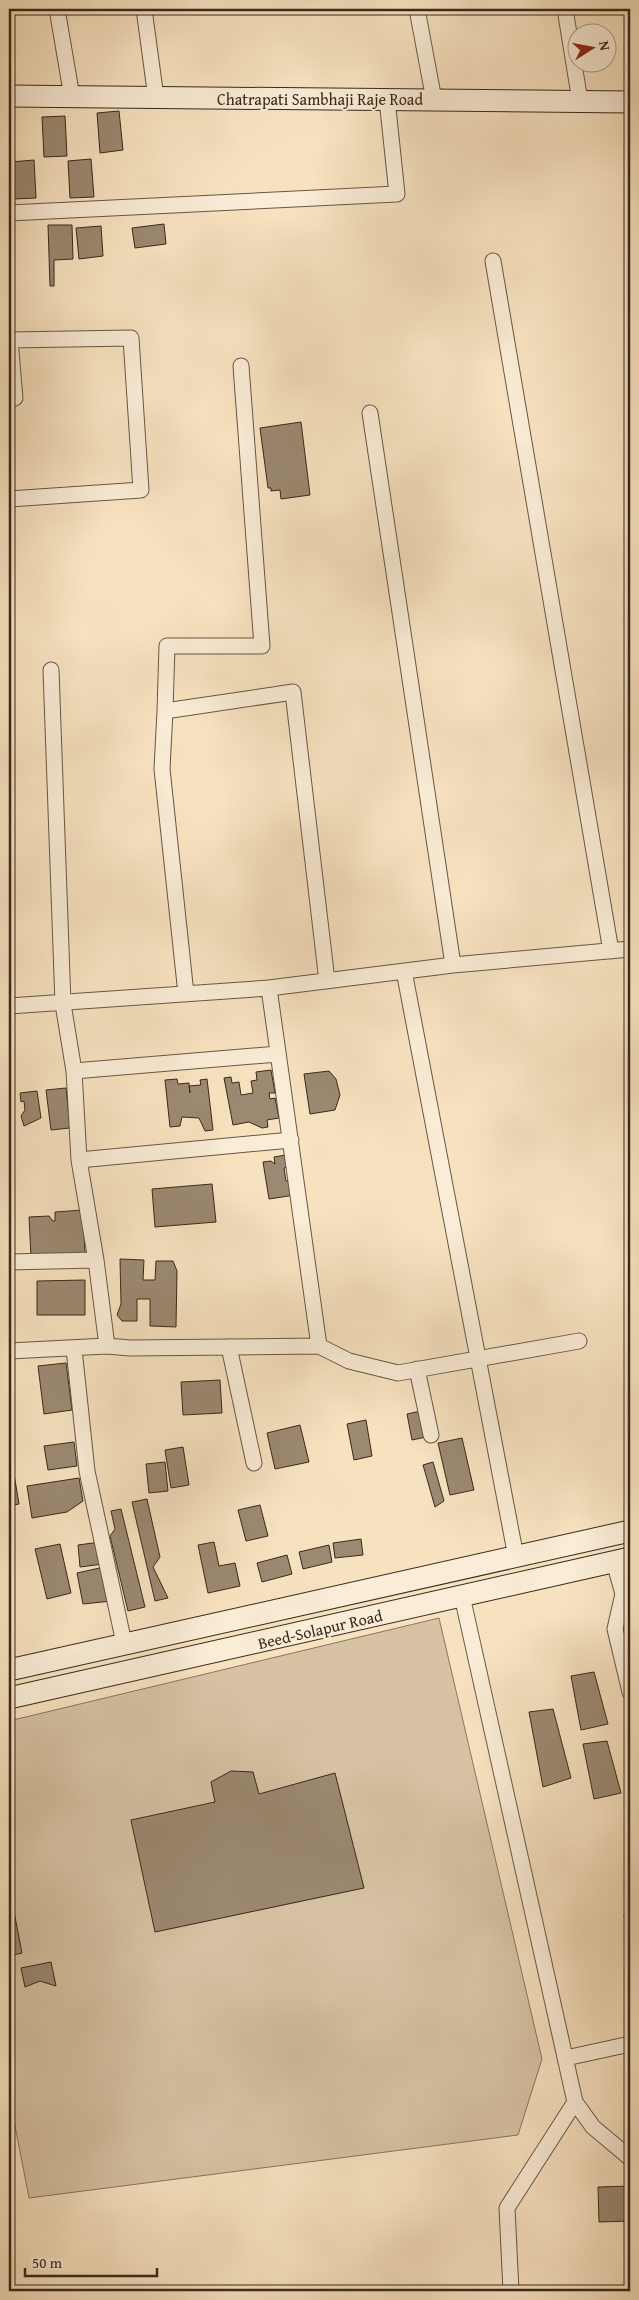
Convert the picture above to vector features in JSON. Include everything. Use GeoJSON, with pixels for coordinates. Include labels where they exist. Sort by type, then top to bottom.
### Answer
{"type":"FeatureCollection","features":[{"type":"Feature","properties":{"kind":"main road","name":"Chatrapati Sambhaji Raje Road"},"geometry":{"type":"LineString","coordinates":[[9,96],[630,102]]}},
{"type":"Feature","properties":{"kind":"main road","name":"Beed-Solapur Road"},"geometry":{"type":"LineString","coordinates":[[9,1670],[630,1531]]}},
{"type":"Feature","properties":{"kind":"main road","name":"Beed-Solapur Road"},"geometry":{"type":"LineString","coordinates":[[9,1698],[622,1560]]}},
{"type":"Feature","properties":{"kind":"street"},"geometry":{"type":"LineString","coordinates":[[57,9],[72,97]]}},
{"type":"Feature","properties":{"kind":"street"},"geometry":{"type":"LineString","coordinates":[[144,9],[156,98]]}},
{"type":"Feature","properties":{"kind":"street"},"geometry":{"type":"LineString","coordinates":[[417,9],[434,100]]}},
{"type":"Feature","properties":{"kind":"street"},"geometry":{"type":"LineString","coordinates":[[565,9],[580,101]]}},
{"type":"Feature","properties":{"kind":"street"},"geometry":{"type":"LineString","coordinates":[[9,213],[397,194],[387,99]]}},
{"type":"Feature","properties":{"kind":"street"},"geometry":{"type":"LineString","coordinates":[[493,261],[611,951]]}},
{"type":"Feature","properties":{"kind":"street"},"geometry":{"type":"LineString","coordinates":[[9,399],[15,398],[10,340],[131,338],[141,490],[9,499]]}},
{"type":"Feature","properties":{"kind":"street"},"geometry":{"type":"LineString","coordinates":[[186,994],[162,769],[167,646],[262,646],[241,366]]}},
{"type":"Feature","properties":{"kind":"street"},"geometry":{"type":"LineString","coordinates":[[370,413],[452,965]]}},
{"type":"Feature","properties":{"kind":"street"},"geometry":{"type":"LineString","coordinates":[[51,670],[63,1004],[74,1071],[79,1160],[96,1260],[106,1346]]}},
{"type":"Feature","properties":{"kind":"street"},"geometry":{"type":"LineString","coordinates":[[165,711],[294,692],[327,981]]}},
{"type":"Feature","properties":{"kind":"street"},"geometry":{"type":"LineString","coordinates":[[9,1006],[63,1004],[269,988],[452,965],[630,949]]}},
{"type":"Feature","properties":{"kind":"street"},"geometry":{"type":"LineString","coordinates":[[404,971],[516,1557]]}},
{"type":"Feature","properties":{"kind":"street"},"geometry":{"type":"LineString","coordinates":[[269,988],[320,1346]]}},
{"type":"Feature","properties":{"kind":"street"},"geometry":{"type":"LineString","coordinates":[[74,1071],[278,1054]]}},
{"type":"Feature","properties":{"kind":"street"},"geometry":{"type":"LineString","coordinates":[[79,1160],[291,1140]]}},
{"type":"Feature","properties":{"kind":"street"},"geometry":{"type":"LineString","coordinates":[[9,1262],[96,1260]]}},
{"type":"Feature","properties":{"kind":"street"},"geometry":{"type":"LineString","coordinates":[[9,1350],[74,1349],[106,1346],[130,1348],[320,1346],[349,1360],[398,1373],[579,1341]]}},
{"type":"Feature","properties":{"kind":"street"},"geometry":{"type":"LineString","coordinates":[[229,1347],[254,1463]]}},
{"type":"Feature","properties":{"kind":"street"},"geometry":{"type":"LineString","coordinates":[[74,1349],[87,1471],[124,1643]]}},
{"type":"Feature","properties":{"kind":"street"},"geometry":{"type":"LineString","coordinates":[[417,1369],[431,1435]]}},
{"type":"Feature","properties":{"kind":"street"},"geometry":{"type":"LineString","coordinates":[[622,1560],[627,1600],[615,1629],[630,1692]]}},
{"type":"Feature","properties":{"kind":"street"},"geometry":{"type":"LineString","coordinates":[[462,1596],[575,2102],[593,2127],[630,2158]]}},
{"type":"Feature","properties":{"kind":"street"},"geometry":{"type":"LineString","coordinates":[[566,2058],[630,2044]]}},
{"type":"Feature","properties":{"kind":"street"},"geometry":{"type":"LineString","coordinates":[[511,2291],[507,2208],[575,2102]]}},
{"type":"Feature","properties":{"kind":"shaded area"},"geometry":{"type":"Polygon","coordinates":[[[439,1618],[542,2059],[518,2135],[29,2198],[9,2095],[9,1721],[439,1618]]]}},
{"type":"Feature","properties":{"kind":"building"},"geometry":{"type":"Polygon","coordinates":[[[119,111],[123,150],[100,153],[97,113],[119,111]]]}},
{"type":"Feature","properties":{"kind":"building"},"geometry":{"type":"Polygon","coordinates":[[[65,116],[67,156],[44,157],[42,117],[65,116]]]}},
{"type":"Feature","properties":{"kind":"building"},"geometry":{"type":"Polygon","coordinates":[[[91,159],[94,197],[70,198],[68,161],[91,159]]]}},
{"type":"Feature","properties":{"kind":"building"},"geometry":{"type":"Polygon","coordinates":[[[34,160],[36,198],[13,199],[11,162],[34,160]]]}},
{"type":"Feature","properties":{"kind":"building"},"geometry":{"type":"Polygon","coordinates":[[[164,224],[166,244],[135,248],[132,228],[164,224]]]}},
{"type":"Feature","properties":{"kind":"building"},"geometry":{"type":"Polygon","coordinates":[[[48,225],[72,225],[73,259],[54,260],[54,286],[50,286],[48,225]]]}},
{"type":"Feature","properties":{"kind":"building"},"geometry":{"type":"Polygon","coordinates":[[[101,226],[103,256],[79,259],[76,228],[101,226]]]}},
{"type":"Feature","properties":{"kind":"building"},"geometry":{"type":"Polygon","coordinates":[[[301,422],[310,495],[281,499],[280,490],[271,491],[271,488],[268,488],[260,428],[301,422]]]}},
{"type":"Feature","properties":{"kind":"building"},"geometry":{"type":"Polygon","coordinates":[[[271,1070],[275,1093],[269,1093],[270,1099],[275,1098],[279,1118],[267,1120],[268,1127],[262,1128],[249,1122],[233,1125],[224,1078],[231,1077],[232,1083],[239,1082],[241,1095],[253,1093],[251,1081],[257,1080],[256,1072],[271,1070]]]}},
{"type":"Feature","properties":{"kind":"building"},"geometry":{"type":"Polygon","coordinates":[[[329,1071],[336,1079],[340,1095],[335,1110],[310,1114],[304,1074],[329,1071]]]}},
{"type":"Feature","properties":{"kind":"building"},"geometry":{"type":"Polygon","coordinates":[[[177,1079],[178,1084],[189,1083],[189,1086],[201,1085],[200,1080],[207,1079],[213,1130],[205,1131],[199,1118],[182,1117],[180,1126],[170,1127],[165,1080],[177,1079]]]}},
{"type":"Feature","properties":{"kind":"building"},"geometry":{"type":"Polygon","coordinates":[[[66,1088],[70,1128],[51,1130],[46,1090],[66,1088]]]}},
{"type":"Feature","properties":{"kind":"building"},"geometry":{"type":"Polygon","coordinates":[[[37,1091],[41,1118],[24,1126],[21,1116],[25,1110],[24,1101],[21,1102],[20,1093],[37,1091]]]}},
{"type":"Feature","properties":{"kind":"building"},"geometry":{"type":"Polygon","coordinates":[[[286,1155],[288,1167],[284,1168],[286,1181],[293,1180],[295,1195],[269,1199],[263,1162],[271,1161],[275,1164],[274,1157],[286,1155]]]}},
{"type":"Feature","properties":{"kind":"building"},"geometry":{"type":"Polygon","coordinates":[[[212,1184],[216,1222],[155,1227],[152,1189],[212,1184]]]}},
{"type":"Feature","properties":{"kind":"building"},"geometry":{"type":"Polygon","coordinates":[[[83,1210],[85,1254],[31,1257],[29,1217],[49,1216],[55,1221],[55,1212],[83,1210]]]}},
{"type":"Feature","properties":{"kind":"building"},"geometry":{"type":"Polygon","coordinates":[[[120,1259],[144,1260],[143,1280],[155,1280],[156,1261],[173,1261],[177,1271],[176,1327],[150,1326],[150,1299],[137,1299],[137,1321],[122,1321],[117,1315],[121,1304],[120,1259]]]}},
{"type":"Feature","properties":{"kind":"building"},"geometry":{"type":"Polygon","coordinates":[[[12,1280],[14,1316],[9,1313],[9,1281],[12,1280]]]}},
{"type":"Feature","properties":{"kind":"building"},"geometry":{"type":"Polygon","coordinates":[[[85,1280],[85,1315],[37,1315],[37,1281],[85,1280]]]}},
{"type":"Feature","properties":{"kind":"building"},"geometry":{"type":"Polygon","coordinates":[[[66,1363],[72,1410],[44,1414],[38,1366],[66,1363]]]}},
{"type":"Feature","properties":{"kind":"building"},"geometry":{"type":"Polygon","coordinates":[[[220,1380],[222,1413],[183,1415],[181,1382],[220,1380]]]}},
{"type":"Feature","properties":{"kind":"building"},"geometry":{"type":"Polygon","coordinates":[[[421,1411],[426,1437],[412,1440],[407,1414],[421,1411]]]}},
{"type":"Feature","properties":{"kind":"building"},"geometry":{"type":"Polygon","coordinates":[[[366,1420],[372,1456],[354,1460],[347,1424],[366,1420]]]}},
{"type":"Feature","properties":{"kind":"building"},"geometry":{"type":"Polygon","coordinates":[[[300,1425],[309,1462],[275,1469],[267,1433],[300,1425]]]}},
{"type":"Feature","properties":{"kind":"building"},"geometry":{"type":"Polygon","coordinates":[[[462,1438],[474,1490],[450,1495],[438,1443],[462,1438]]]}},
{"type":"Feature","properties":{"kind":"building"},"geometry":{"type":"Polygon","coordinates":[[[74,1442],[77,1466],[48,1470],[44,1446],[74,1442]]]}},
{"type":"Feature","properties":{"kind":"building"},"geometry":{"type":"Polygon","coordinates":[[[183,1447],[189,1485],[171,1488],[165,1450],[183,1447]]]}},
{"type":"Feature","properties":{"kind":"building"},"geometry":{"type":"Polygon","coordinates":[[[165,1462],[168,1491],[149,1493],[146,1464],[165,1462]]]}},
{"type":"Feature","properties":{"kind":"building"},"geometry":{"type":"Polygon","coordinates":[[[433,1462],[444,1501],[435,1507],[423,1465],[433,1462]]]}},
{"type":"Feature","properties":{"kind":"building"},"geometry":{"type":"Polygon","coordinates":[[[9,1474],[14,1474],[19,1504],[9,1506],[9,1474]]]}},
{"type":"Feature","properties":{"kind":"building"},"geometry":{"type":"Polygon","coordinates":[[[79,1478],[83,1501],[67,1512],[32,1518],[27,1486],[79,1478]]]}},
{"type":"Feature","properties":{"kind":"building"},"geometry":{"type":"Polygon","coordinates":[[[147,1499],[160,1557],[153,1567],[168,1598],[155,1601],[132,1502],[147,1499]]]}},
{"type":"Feature","properties":{"kind":"building"},"geometry":{"type":"Polygon","coordinates":[[[260,1505],[268,1536],[246,1541],[238,1510],[260,1505]]]}},
{"type":"Feature","properties":{"kind":"building"},"geometry":{"type":"Polygon","coordinates":[[[121,1509],[145,1607],[128,1611],[110,1536],[115,1529],[111,1511],[121,1509]]]}},
{"type":"Feature","properties":{"kind":"building"},"geometry":{"type":"Polygon","coordinates":[[[361,1539],[363,1555],[335,1558],[333,1543],[361,1539]]]}},
{"type":"Feature","properties":{"kind":"building"},"geometry":{"type":"Polygon","coordinates":[[[100,1542],[103,1564],[80,1567],[78,1545],[100,1542]]]}},
{"type":"Feature","properties":{"kind":"building"},"geometry":{"type":"Polygon","coordinates":[[[214,1542],[219,1566],[235,1563],[240,1586],[208,1593],[198,1545],[214,1542]]]}},
{"type":"Feature","properties":{"kind":"building"},"geometry":{"type":"Polygon","coordinates":[[[60,1544],[71,1593],[47,1599],[35,1549],[60,1544]]]}},
{"type":"Feature","properties":{"kind":"building"},"geometry":{"type":"Polygon","coordinates":[[[329,1545],[332,1562],[303,1569],[299,1552],[329,1545]]]}},
{"type":"Feature","properties":{"kind":"building"},"geometry":{"type":"Polygon","coordinates":[[[287,1555],[292,1574],[262,1582],[257,1563],[287,1555]]]}},
{"type":"Feature","properties":{"kind":"building"},"geometry":{"type":"Polygon","coordinates":[[[104,1567],[112,1601],[83,1604],[77,1573],[104,1567]]]}},
{"type":"Feature","properties":{"kind":"building"},"geometry":{"type":"Polygon","coordinates":[[[594,1672],[608,1724],[581,1730],[571,1676],[594,1672]]]}},
{"type":"Feature","properties":{"kind":"building"},"geometry":{"type":"Polygon","coordinates":[[[553,1709],[571,1778],[543,1787],[529,1712],[553,1709]]]}},
{"type":"Feature","properties":{"kind":"building"},"geometry":{"type":"Polygon","coordinates":[[[607,1741],[621,1793],[594,1799],[583,1744],[607,1741]]]}},
{"type":"Feature","properties":{"kind":"building"},"geometry":{"type":"Polygon","coordinates":[[[231,1771],[253,1772],[259,1794],[335,1773],[364,1888],[155,1932],[131,1820],[215,1802],[211,1782],[231,1771]]]}},
{"type":"Feature","properties":{"kind":"building"},"geometry":{"type":"Polygon","coordinates":[[[14,1912],[22,1953],[9,1956],[9,1913],[14,1912]]]}},
{"type":"Feature","properties":{"kind":"building"},"geometry":{"type":"Polygon","coordinates":[[[630,1914],[630,1947],[624,1915],[630,1914]]]}},
{"type":"Feature","properties":{"kind":"building"},"geometry":{"type":"Polygon","coordinates":[[[51,1962],[56,1986],[40,1981],[25,1987],[21,1968],[51,1962]]]}},
{"type":"Feature","properties":{"kind":"building"},"geometry":{"type":"Polygon","coordinates":[[[630,2186],[630,2221],[599,2222],[598,2187],[630,2186]]]}}]}
